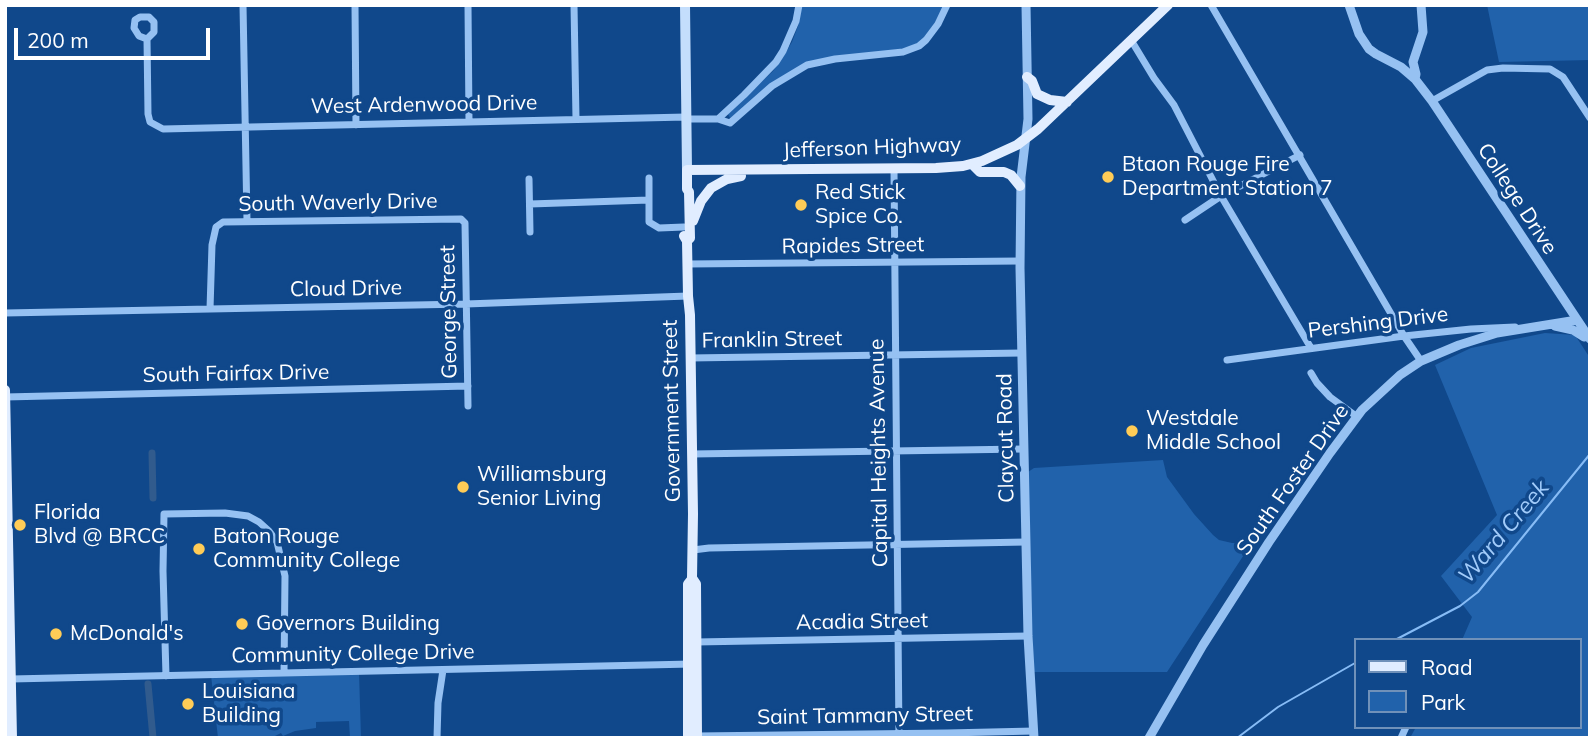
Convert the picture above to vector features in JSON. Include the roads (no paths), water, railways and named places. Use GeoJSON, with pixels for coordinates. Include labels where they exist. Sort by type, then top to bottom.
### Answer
{"type":"FeatureCollection","features":[{"type":"Feature","properties":{"kind":"main road","name":"Government Street"},"geometry":{"type":"LineString","coordinates":[[685,5],[689,192],[684,238],[687,241],[693,550],[692,579],[688,584],[688,613],[694,737]]}},
{"type":"Feature","properties":{"kind":"main road","name":"Jefferson Highway"},"geometry":{"type":"LineString","coordinates":[[687,170],[946,168],[972,164],[1000,154],[1026,138],[1168,5]]}},
{"type":"Feature","properties":{"kind":"main road"},"geometry":{"type":"LineString","coordinates":[[1027,77],[1032,81],[1037,94],[1050,100],[1067,102]]}},
{"type":"Feature","properties":{"kind":"main road"},"geometry":{"type":"LineString","coordinates":[[972,164],[980,172],[1004,172],[1011,175],[1020,186]]}},
{"type":"Feature","properties":{"kind":"main road"},"geometry":{"type":"LineString","coordinates":[[687,225],[695,219],[701,201],[710,188],[727,179],[741,176],[745,171]]}},
{"type":"Feature","properties":{"kind":"main road"},"geometry":{"type":"LineString","coordinates":[[5,390],[12,738]]}},
{"type":"Feature","properties":{"kind":"main road","name":"Government Street"},"geometry":{"type":"LineString","coordinates":[[692,579],[696,584],[696,642],[692,664]]}},
{"type":"Feature","properties":{"kind":"main road"},"geometry":{"type":"LineString","coordinates":[[688,613],[691,618],[691,637],[696,642]]}},
{"type":"Feature","properties":{"kind":"street"},"geometry":{"type":"LineString","coordinates":[[243,5],[247,221]]}},
{"type":"Feature","properties":{"kind":"street"},"geometry":{"type":"LineString","coordinates":[[355,5],[356,125]]}},
{"type":"Feature","properties":{"kind":"street"},"geometry":{"type":"LineString","coordinates":[[468,5],[469,122]]}},
{"type":"Feature","properties":{"kind":"street"},"geometry":{"type":"LineString","coordinates":[[574,5],[576,119]]}},
{"type":"Feature","properties":{"kind":"street"},"geometry":{"type":"LineString","coordinates":[[718,119],[776,62],[790,37],[799,5]]}},
{"type":"Feature","properties":{"kind":"street","name":"West Ardenwood Drive"},"geometry":{"type":"LineString","coordinates":[[147,39],[148,114],[150,122],[163,129],[576,119],[686,118],[718,119],[730,123],[772,86],[807,65],[835,59],[903,52],[919,46],[938,24],[947,5]]}},
{"type":"Feature","properties":{"kind":"street","name":"Claycut Road"},"geometry":{"type":"LineString","coordinates":[[1026,5],[1028,119],[1020,186],[1020,261],[1028,636],[1034,734]]}},
{"type":"Feature","properties":{"kind":"street"},"geometry":{"type":"LineString","coordinates":[[1211,5],[1421,361]]}},
{"type":"Feature","properties":{"kind":"street","name":"College Drive"},"geometry":{"type":"LineString","coordinates":[[1349,5],[1364,42],[1376,54],[1402,67],[1432,101],[1590,340]]}},
{"type":"Feature","properties":{"kind":"street"},"geometry":{"type":"LineString","coordinates":[[1415,79],[1413,62],[1423,32],[1421,5]]}},
{"type":"Feature","properties":{"kind":"street"},"geometry":{"type":"LineString","coordinates":[[1131,40],[1174,105],[1221,196],[1311,348]]}},
{"type":"Feature","properties":{"kind":"street"},"geometry":{"type":"LineString","coordinates":[[1392,62],[1416,53]]}},
{"type":"Feature","properties":{"kind":"street"},"geometry":{"type":"LineString","coordinates":[[1432,101],[1487,70],[1550,69],[1563,77],[1590,118]]}},
{"type":"Feature","properties":{"kind":"street"},"geometry":{"type":"LineString","coordinates":[[1185,220],[1221,196],[1300,155]]}},
{"type":"Feature","properties":{"kind":"street","name":"Capital Heights Avenue"},"geometry":{"type":"LineString","coordinates":[[894,169],[900,736]]}},
{"type":"Feature","properties":{"kind":"street"},"geometry":{"type":"LineString","coordinates":[[649,178],[649,222],[659,228],[687,225]]}},
{"type":"Feature","properties":{"kind":"street"},"geometry":{"type":"LineString","coordinates":[[529,179],[530,232]]}},
{"type":"Feature","properties":{"kind":"street"},"geometry":{"type":"LineString","coordinates":[[530,204],[649,200]]}},
{"type":"Feature","properties":{"kind":"street","name":"South Waverly Drive"},"geometry":{"type":"LineString","coordinates":[[210,309],[212,244],[216,227],[223,222],[461,219]]}},
{"type":"Feature","properties":{"kind":"street","name":"George Street"},"geometry":{"type":"LineString","coordinates":[[461,219],[465,223],[468,406]]}},
{"type":"Feature","properties":{"kind":"street","name":"Rapides Street"},"geometry":{"type":"LineString","coordinates":[[687,264],[1020,261]]}},
{"type":"Feature","properties":{"kind":"street","name":"Cloud Drive"},"geometry":{"type":"LineString","coordinates":[[5,313],[466,304],[688,296]]}},
{"type":"Feature","properties":{"kind":"street"},"geometry":{"type":"LineString","coordinates":[[1538,325],[1560,316],[1564,311],[1564,301]]}},
{"type":"Feature","properties":{"kind":"street","name":"South Foster Drive"},"geometry":{"type":"LineString","coordinates":[[1149,738],[1203,645],[1269,542],[1356,416],[1400,375],[1421,361],[1478,338],[1577,320]]}},
{"type":"Feature","properties":{"kind":"street"},"geometry":{"type":"LineString","coordinates":[[1538,325],[1577,332],[1590,340]]}},
{"type":"Feature","properties":{"kind":"street","name":"Pershing Drive"},"geometry":{"type":"LineString","coordinates":[[1227,360],[1404,336],[1538,325]]}},
{"type":"Feature","properties":{"kind":"street","name":"Franklin Street"},"geometry":{"type":"LineString","coordinates":[[690,358],[1022,353]]}},
{"type":"Feature","properties":{"kind":"street"},"geometry":{"type":"LineString","coordinates":[[1311,373],[1331,397],[1356,416]]}},
{"type":"Feature","properties":{"kind":"street","name":"South Fairfax Drive"},"geometry":{"type":"LineString","coordinates":[[5,397],[468,386]]}},
{"type":"Feature","properties":{"kind":"street"},"geometry":{"type":"LineString","coordinates":[[692,454],[1024,449]]}},
{"type":"Feature","properties":{"kind":"street"},"geometry":{"type":"LineString","coordinates":[[166,676],[164,514],[225,513],[248,516],[259,522],[275,540],[285,576],[284,673]]}},
{"type":"Feature","properties":{"kind":"street"},"geometry":{"type":"LineString","coordinates":[[693,550],[1026,542]]}},
{"type":"Feature","properties":{"kind":"street","name":"Acadia Street"},"geometry":{"type":"LineString","coordinates":[[696,642],[1028,636]]}},
{"type":"Feature","properties":{"kind":"street","name":"Community College Drive"},"geometry":{"type":"LineString","coordinates":[[11,679],[692,664]]}},
{"type":"Feature","properties":{"kind":"street"},"geometry":{"type":"LineString","coordinates":[[438,738],[438,704],[443,670]]}},
{"type":"Feature","properties":{"kind":"street","name":"Saint Tammany Street"},"geometry":{"type":"LineString","coordinates":[[694,737],[1034,734]]}},
{"type":"Feature","properties":{"kind":"waterway"},"geometry":{"type":"LineString","coordinates":[[152,453],[153,498]]}},
{"type":"Feature","properties":{"kind":"waterway","name":"Ward Creek"},"geometry":{"type":"LineString","coordinates":[[1399,638],[1460,606],[1478,592],[1590,454]]}},
{"type":"Feature","properties":{"kind":"waterway","name":"Ward Creek"},"geometry":{"type":"LineString","coordinates":[[1237,738],[1278,707],[1354,664]]}},
{"type":"Feature","properties":{"kind":"waterway"},"geometry":{"type":"LineString","coordinates":[[148,684],[153,738]]}},
{"type":"Feature","properties":{"kind":"place","name":"Btaon Rouge Fire Department Station 7"},"geometry":{"type":"Point","coordinates":[1108,177]}},
{"type":"Feature","properties":{"kind":"place","name":"Red Stick Spice Co."},"geometry":{"type":"Point","coordinates":[801,205]}},
{"type":"Feature","properties":{"kind":"place","name":"Westdale Middle School"},"geometry":{"type":"Point","coordinates":[1132,431]}},
{"type":"Feature","properties":{"kind":"place","name":"Williamsburg Senior Living"},"geometry":{"type":"Point","coordinates":[463,487]}},
{"type":"Feature","properties":{"kind":"place","name":"Florida Blvd @ BRCC"},"geometry":{"type":"Point","coordinates":[20,525]}},
{"type":"Feature","properties":{"kind":"place","name":"Baton Rouge Community College"},"geometry":{"type":"Point","coordinates":[199,549]}},
{"type":"Feature","properties":{"kind":"place","name":"Governors Building"},"geometry":{"type":"Point","coordinates":[242,624]}},
{"type":"Feature","properties":{"kind":"place","name":"McDonald's"},"geometry":{"type":"Point","coordinates":[56,634]}},
{"type":"Feature","properties":{"kind":"place","name":"Louisiana Building"},"geometry":{"type":"Point","coordinates":[188,704]}}]}
